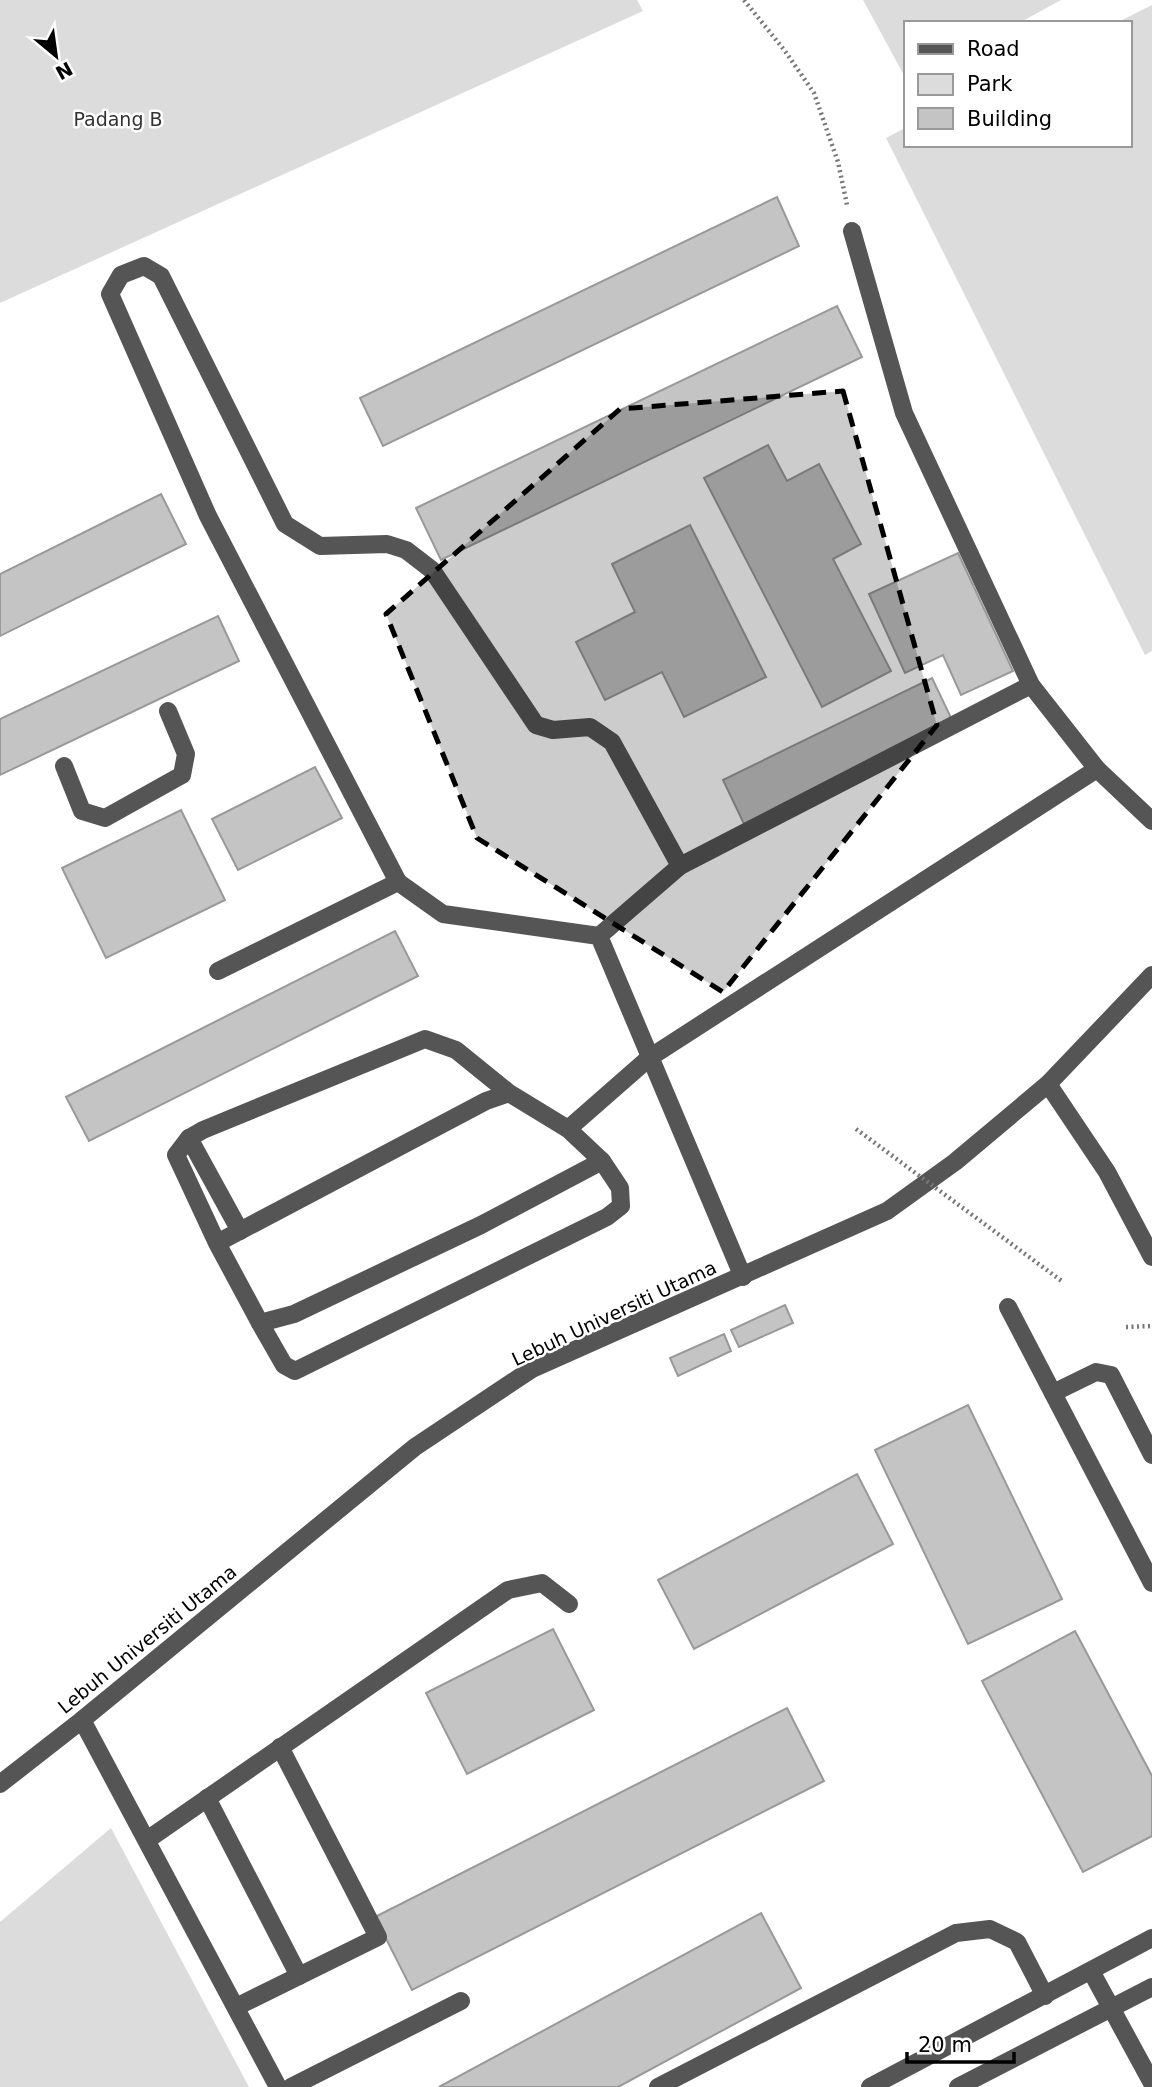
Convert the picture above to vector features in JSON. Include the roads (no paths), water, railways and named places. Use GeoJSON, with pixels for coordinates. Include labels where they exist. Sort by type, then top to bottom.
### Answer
{"type":"FeatureCollection","features":[{"type":"Feature","properties":{"kind":"street"},"geometry":{"type":"LineString","coordinates":[[852,231],[904,413],[1031,685],[1097,769],[1152,821]]}},
{"type":"Feature","properties":{"kind":"street"},"geometry":{"type":"LineString","coordinates":[[680,866],[612,742],[590,727],[553,730],[536,725],[432,570],[406,550],[387,544],[320,546],[285,524],[161,276],[144,266],[121,275],[110,294],[208,516],[398,882],[443,914],[599,936],[680,866],[1031,685]]}},
{"type":"Feature","properties":{"kind":"street"},"geometry":{"type":"LineString","coordinates":[[64,766],[82,811],[105,818],[182,775],[186,754],[168,711]]}},
{"type":"Feature","properties":{"kind":"street"},"geometry":{"type":"LineString","coordinates":[[568,1129],[649,1058],[1097,769]]}},
{"type":"Feature","properties":{"kind":"street"},"geometry":{"type":"LineString","coordinates":[[218,971],[398,882]]}},
{"type":"Feature","properties":{"kind":"street"},"geometry":{"type":"LineString","coordinates":[[599,936],[743,1277]]}},
{"type":"Feature","properties":{"kind":"street","name":"Lebuh Universiti Utama"},"geometry":{"type":"LineString","coordinates":[[0,1784],[415,1447],[532,1369],[887,1211],[955,1162],[1048,1084],[1152,975]]}},
{"type":"Feature","properties":{"kind":"street"},"geometry":{"type":"LineString","coordinates":[[425,1039],[456,1050],[509,1093],[568,1129],[602,1161],[620,1188],[621,1206],[607,1217],[295,1371],[284,1365],[260,1323],[216,1243],[176,1155],[189,1138],[425,1039]]}},
{"type":"Feature","properties":{"kind":"street"},"geometry":{"type":"LineString","coordinates":[[1048,1084],[1107,1172],[1152,1257]]}},
{"type":"Feature","properties":{"kind":"street"},"geometry":{"type":"LineString","coordinates":[[216,1243],[485,1101],[509,1093]]}},
{"type":"Feature","properties":{"kind":"street"},"geometry":{"type":"LineString","coordinates":[[189,1138],[240,1231]]}},
{"type":"Feature","properties":{"kind":"street"},"geometry":{"type":"LineString","coordinates":[[260,1323],[294,1314],[481,1225],[602,1161]]}},
{"type":"Feature","properties":{"kind":"street"},"geometry":{"type":"LineString","coordinates":[[1008,1307],[1152,1583]]}},
{"type":"Feature","properties":{"kind":"street"},"geometry":{"type":"LineString","coordinates":[[1053,1393],[1096,1372],[1111,1375],[1152,1455]]}},
{"type":"Feature","properties":{"kind":"street"},"geometry":{"type":"LineString","coordinates":[[147,1840],[508,1590],[542,1583],[569,1604]]}},
{"type":"Feature","properties":{"kind":"street"},"geometry":{"type":"LineString","coordinates":[[82,1720],[278,2087]]}},
{"type":"Feature","properties":{"kind":"street"},"geometry":{"type":"LineString","coordinates":[[236,2007],[378,1937],[280,1747]]}},
{"type":"Feature","properties":{"kind":"street"},"geometry":{"type":"LineString","coordinates":[[207,1798],[299,1976]]}},
{"type":"Feature","properties":{"kind":"street"},"geometry":{"type":"LineString","coordinates":[[658,2087],[956,1933],[990,1929],[1017,1942],[1045,1996]]}},
{"type":"Feature","properties":{"kind":"street"},"geometry":{"type":"LineString","coordinates":[[870,2087],[1152,1938]]}},
{"type":"Feature","properties":{"kind":"street"},"geometry":{"type":"LineString","coordinates":[[1091,1971],[1152,2083]]}},
{"type":"Feature","properties":{"kind":"street"},"geometry":{"type":"LineString","coordinates":[[958,2087],[1152,1987]]}},
{"type":"Feature","properties":{"kind":"street"},"geometry":{"type":"LineString","coordinates":[[290,2087],[461,2001]]}},
{"type":"Feature","properties":{"kind":"park label","name":"Padang B"},"geometry":{"type":"Point","coordinates":[118,119]}}]}
